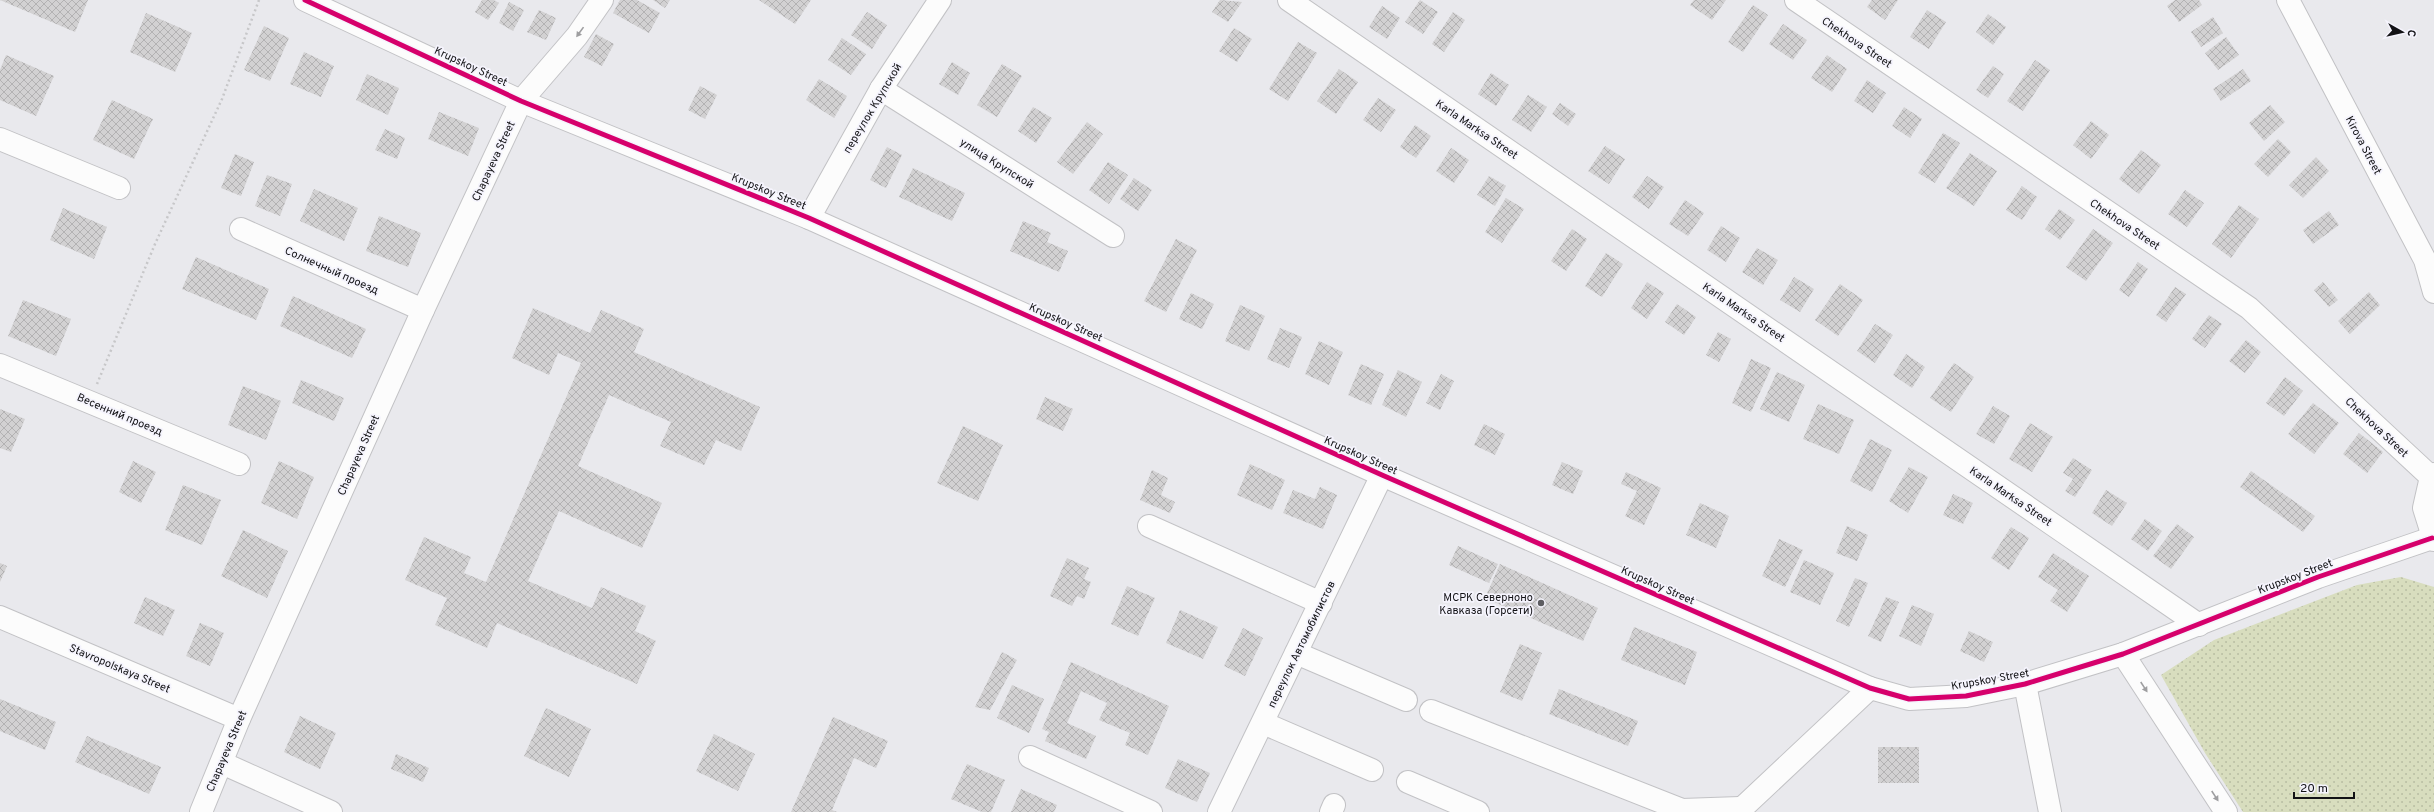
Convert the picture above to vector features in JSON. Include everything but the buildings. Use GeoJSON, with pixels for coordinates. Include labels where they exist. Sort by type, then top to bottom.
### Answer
{"type":"FeatureCollection","features":[{"type":"Feature","properties":{"kind":"street","name":"Krupskoy Street"},"geometry":{"type":"LineString","coordinates":[[305,0],[521,101],[809,218],[1382,475],[1870,688],[1909,699],[1966,696],[2025,684],[2123,654],[2318,577],[2433,539]]}},
{"type":"Feature","properties":{"kind":"street","name":"Chapayeva Street"},"geometry":{"type":"LineString","coordinates":[[201,812],[239,719],[423,310],[521,101],[577,36],[602,0]]}},
{"type":"Feature","properties":{"kind":"street","name":"переулок Крупской"},"geometry":{"type":"LineString","coordinates":[[809,218],[881,89],[940,0]]}},
{"type":"Feature","properties":{"kind":"street","name":"Karla Marksa Street"},"geometry":{"type":"LineString","coordinates":[[1289,0],[2199,625]]}},
{"type":"Feature","properties":{"kind":"street","name":"Chekhova Street"},"geometry":{"type":"LineString","coordinates":[[1796,0],[2249,308],[2433,476]]}},
{"type":"Feature","properties":{"kind":"street","name":"Kirova Street"},"geometry":{"type":"LineString","coordinates":[[2288,0],[2424,260],[2434,292]]}},
{"type":"Feature","properties":{"kind":"street","name":"улица Крупской"},"geometry":{"type":"LineString","coordinates":[[881,89],[1113,236]]}},
{"type":"Feature","properties":{"kind":"street"},"geometry":{"type":"LineString","coordinates":[[0,139],[119,188]]}},
{"type":"Feature","properties":{"kind":"street","name":"Солнечный проезд"},"geometry":{"type":"LineString","coordinates":[[241,229],[423,310]]}},
{"type":"Feature","properties":{"kind":"street","name":"Весенний проезд"},"geometry":{"type":"LineString","coordinates":[[0,365],[239,464]]}},
{"type":"Feature","properties":{"kind":"street","name":"переулок Автомобилистов"},"geometry":{"type":"LineString","coordinates":[[1219,812],[1382,475]]}},
{"type":"Feature","properties":{"kind":"street"},"geometry":{"type":"LineString","coordinates":[[2433,476],[2424,508],[2433,539]]}},
{"type":"Feature","properties":{"kind":"street"},"geometry":{"type":"LineString","coordinates":[[1149,526],[1321,603]]}},
{"type":"Feature","properties":{"kind":"street","name":"Stavropolskaya Street"},"geometry":{"type":"LineString","coordinates":[[0,617],[239,719]]}},
{"type":"Feature","properties":{"kind":"street"},"geometry":{"type":"LineString","coordinates":[[1296,653],[1406,700]]}},
{"type":"Feature","properties":{"kind":"street"},"geometry":{"type":"LineString","coordinates":[[2123,654],[2226,812]]}},
{"type":"Feature","properties":{"kind":"street"},"geometry":{"type":"LineString","coordinates":[[2025,684],[2050,812]]}},
{"type":"Feature","properties":{"kind":"street"},"geometry":{"type":"LineString","coordinates":[[1431,711],[1682,810],[1739,810],[1870,688]]}},
{"type":"Feature","properties":{"kind":"street"},"geometry":{"type":"LineString","coordinates":[[1263,723],[1372,770]]}},
{"type":"Feature","properties":{"kind":"street"},"geometry":{"type":"LineString","coordinates":[[1030,757],[1151,812]]}},
{"type":"Feature","properties":{"kind":"street"},"geometry":{"type":"LineString","coordinates":[[222,763],[331,812]]}},
{"type":"Feature","properties":{"kind":"street"},"geometry":{"type":"LineString","coordinates":[[1408,782],[1478,812]]}},
{"type":"Feature","properties":{"kind":"path"},"geometry":{"type":"LineString","coordinates":[[90,401],[155,244],[222,99],[259,0]]}},
{"type":"Feature","properties":{"kind":"green space"},"geometry":{"type":"Polygon","coordinates":[[[2401,577],[2434,587],[2434,812],[2243,812],[2205,753],[2161,675],[2214,640],[2357,585],[2401,577]]]}},
{"type":"Feature","properties":{"kind":"cycle path"},"geometry":{"type":"LineString","coordinates":[[305,0],[521,101],[809,218],[1382,475],[1870,688],[1909,699],[1966,696],[2025,684],[2123,654],[2318,577],[2432,538]]}},
{"type":"Feature","properties":{"kind":"place","name":"МСРК Северноно Кавказа (Горсети)"},"geometry":{"type":"Point","coordinates":[1541,603]}}]}
